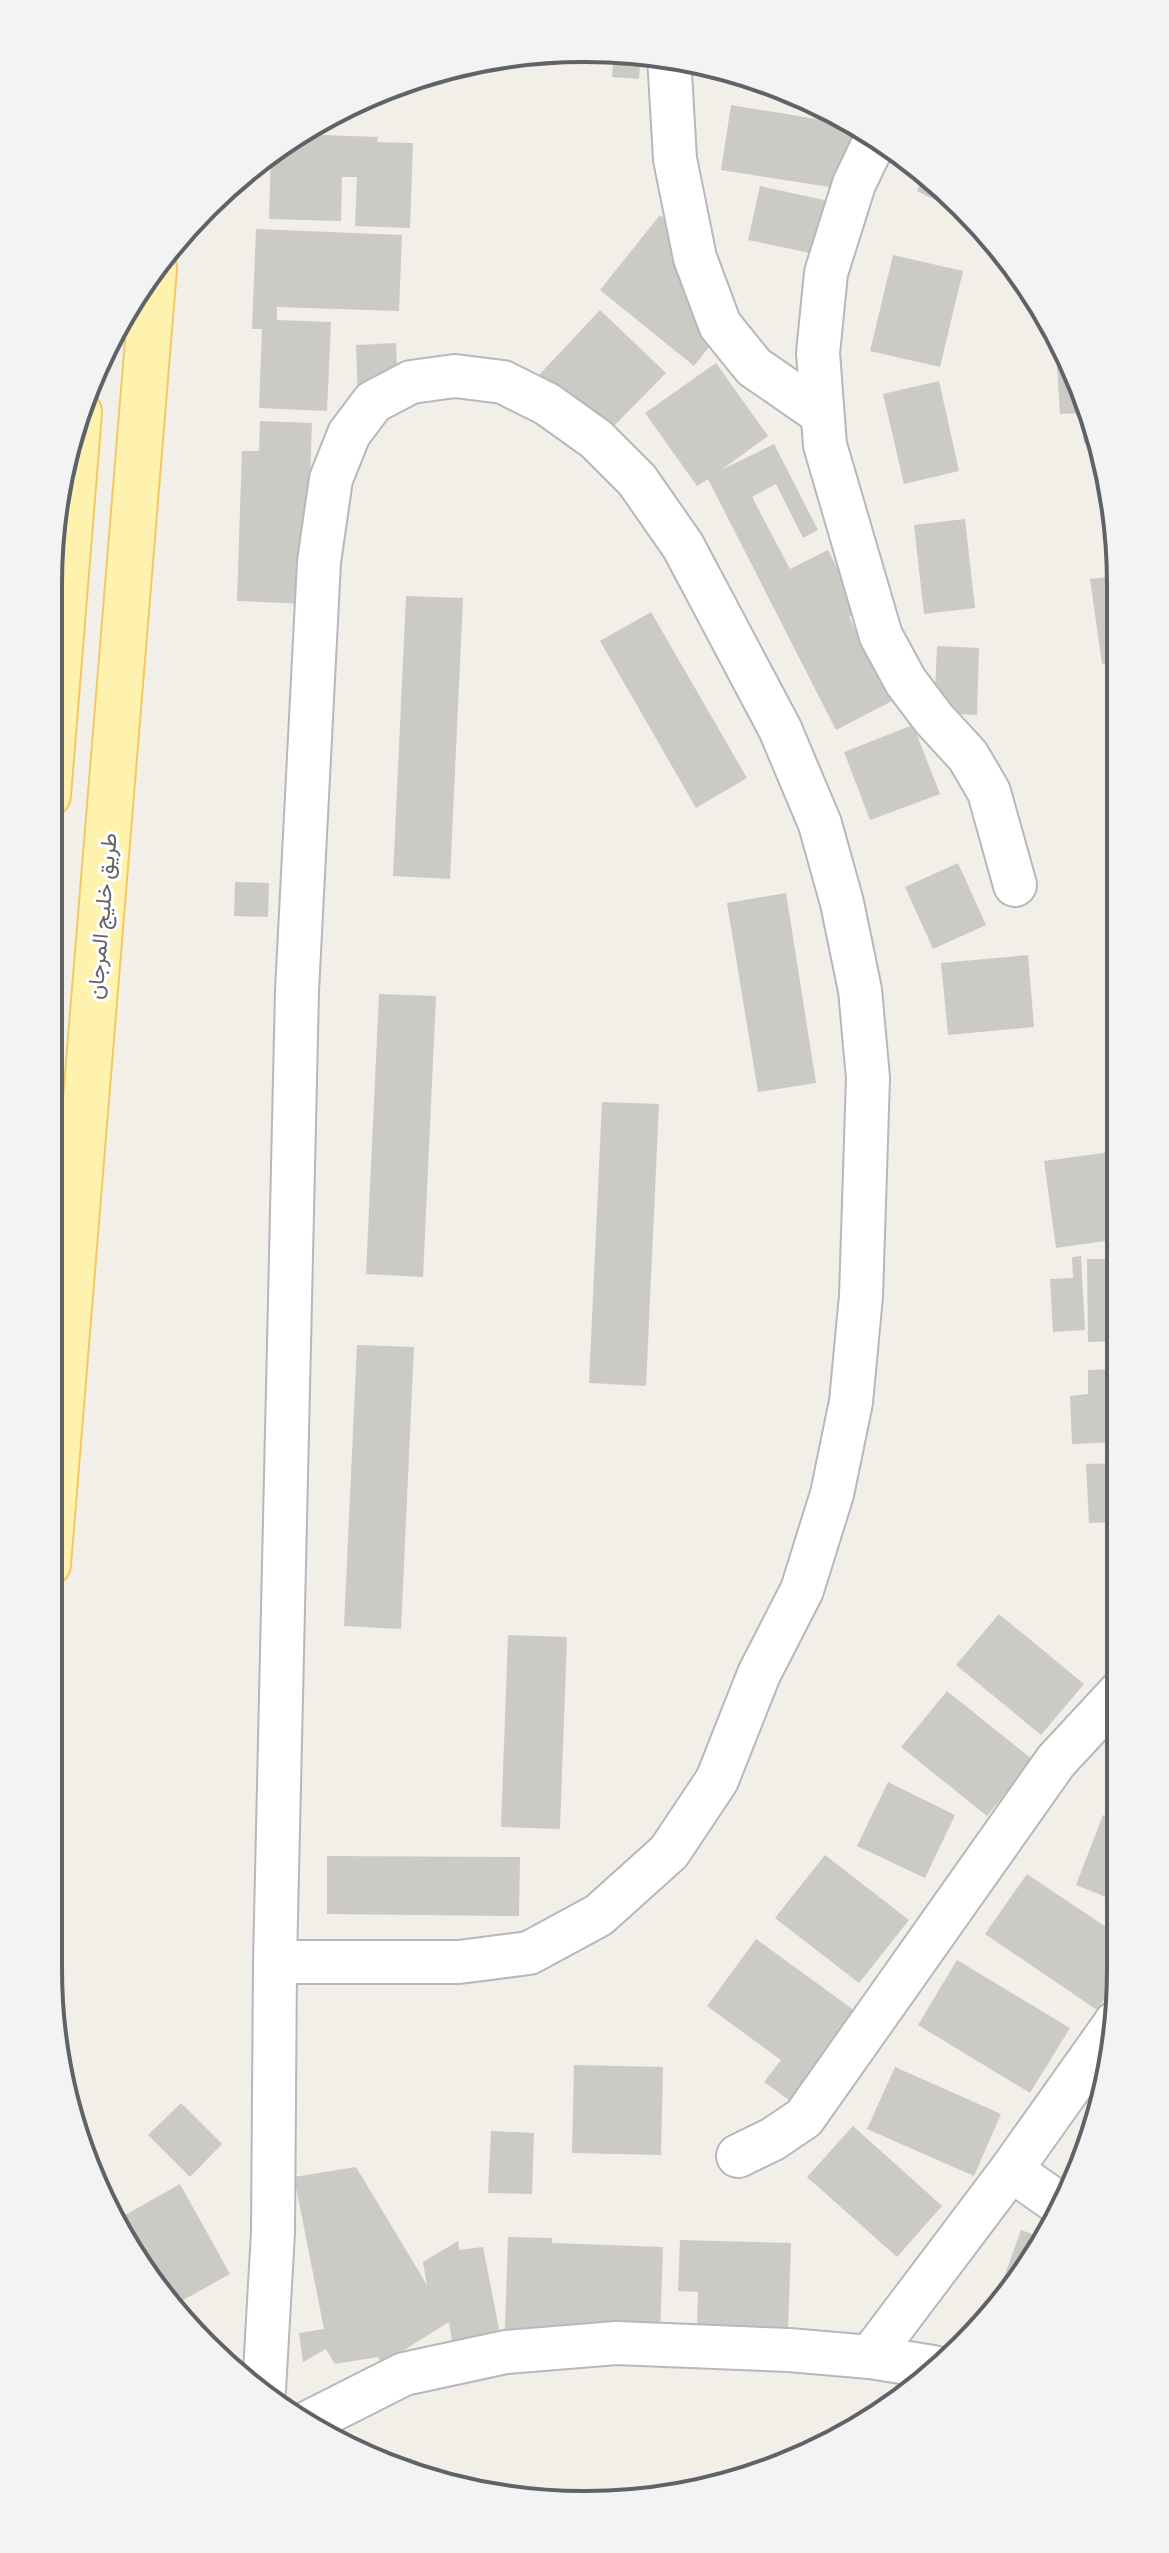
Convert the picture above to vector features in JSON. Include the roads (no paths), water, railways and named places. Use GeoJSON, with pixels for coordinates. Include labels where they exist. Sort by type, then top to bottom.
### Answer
{"type":"FeatureCollection","features":[{"type":"Feature","properties":{"kind":"main road","name":"طريق خليج المرجان"},"geometry":{"type":"LineString","coordinates":[[62,1393],[152,291]]}},
{"type":"Feature","properties":{"kind":"main road"},"geometry":{"type":"LineString","coordinates":[[62,622],[74,475]]}},
{"type":"Feature","properties":{"kind":"street"},"geometry":{"type":"LineString","coordinates":[[670,69],[675,159],[695,258],[720,325],[754,367],[822,414]]}},
{"type":"Feature","properties":{"kind":"street"},"geometry":{"type":"LineString","coordinates":[[871,148],[854,184],[826,273],[818,353],[825,445],[881,636],[906,682],[968,756],[989,792],[1015,885]]}},
{"type":"Feature","properties":{"kind":"street"},"geometry":{"type":"LineString","coordinates":[[264,2382],[273,2232],[275,1962],[297,991],[319,562],[331,479],[349,434],[373,402],[411,382],[455,376],[503,382],[547,404],[596,439],[637,480],[683,546],[780,729],[820,824],[842,903],[860,990],[868,1078],[861,1296],[851,1402],[832,1494],[802,1590],[759,1674],[717,1780],[669,1852],[599,1915],[529,1953],[459,1962],[275,1962]]}},
{"type":"Feature","properties":{"kind":"street"},"geometry":{"type":"LineString","coordinates":[[738,2156],[773,2139],[804,2118],[1056,1761],[1107,1706]]}},
{"type":"Feature","properties":{"kind":"street"},"geometry":{"type":"LineString","coordinates":[[870,2357],[1011,2170],[1102,2041]]}},
{"type":"Feature","properties":{"kind":"street"},"geometry":{"type":"LineString","coordinates":[[1011,2170],[1053,2200]]}},
{"type":"Feature","properties":{"kind":"street"},"geometry":{"type":"LineString","coordinates":[[318,2418],[404,2374],[506,2352],[616,2343],[789,2350],[924,2366]]}}]}
